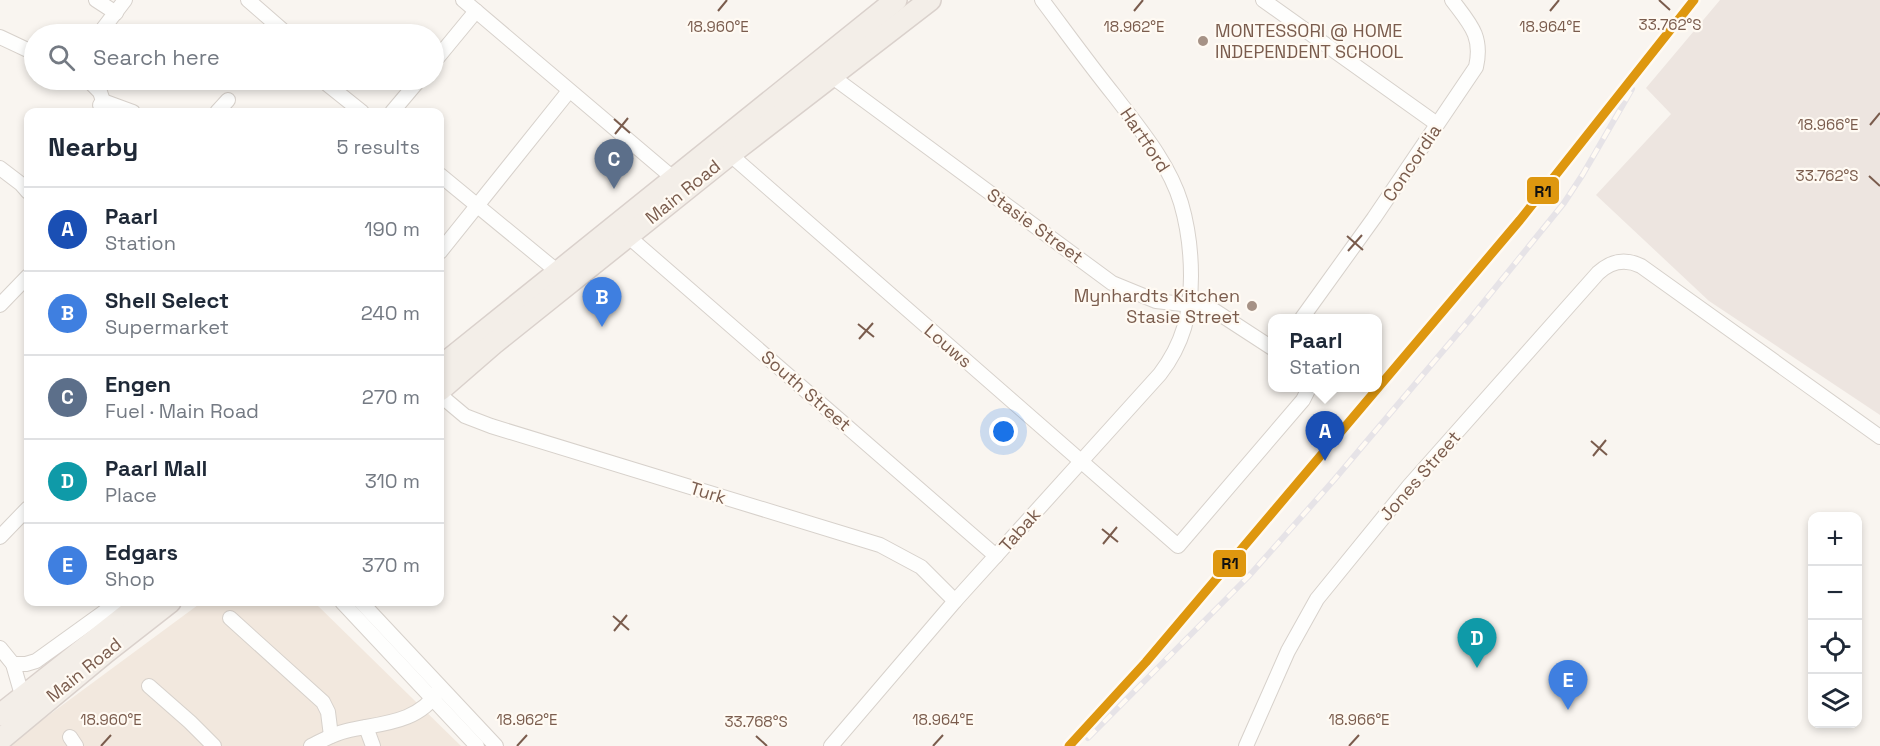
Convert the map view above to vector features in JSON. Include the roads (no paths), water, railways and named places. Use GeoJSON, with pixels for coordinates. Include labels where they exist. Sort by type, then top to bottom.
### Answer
{"type":"FeatureCollection","features":[{"type":"Feature","properties":{"kind":"main road","name":"Main Road"},"geometry":{"type":"LineString","coordinates":[[444,384],[622,231],[823,70],[896,0]]}},
{"type":"Feature","properties":{"kind":"main road","name":"Main Road"},"geometry":{"type":"LineString","coordinates":[[823,70],[930,0]]}},
{"type":"Feature","properties":{"kind":"main road","name":"Main Road"},"geometry":{"type":"LineString","coordinates":[[444,384],[558,272],[622,231]]}},
{"type":"Feature","properties":{"kind":"main road","name":"Main Road"},"geometry":{"type":"LineString","coordinates":[[1,738],[26,706],[138,606]]}},
{"type":"Feature","properties":{"kind":"main road","name":"Main Road"},"geometry":{"type":"LineString","coordinates":[[0,715],[26,706],[164,606]]}},
{"type":"Feature","properties":{"kind":"street"},"geometry":{"type":"LineString","coordinates":[[96,0],[116,13]]}},
{"type":"Feature","properties":{"kind":"street"},"geometry":{"type":"LineString","coordinates":[[107,24],[125,0]]}},
{"type":"Feature","properties":{"kind":"street"},"geometry":{"type":"LineString","coordinates":[[248,0],[276,24]]}},
{"type":"Feature","properties":{"kind":"street"},"geometry":{"type":"LineString","coordinates":[[464,0],[680,184]]}},
{"type":"Feature","properties":{"kind":"street","name":"Hartford"},"geometry":{"type":"LineString","coordinates":[[1042,0],[1143,133],[1175,186],[1181,203],[1191,253],[1190,304]]}},
{"type":"Feature","properties":{"kind":"street"},"geometry":{"type":"LineString","coordinates":[[1263,0],[1437,124]]}},
{"type":"Feature","properties":{"kind":"street","name":"Concordia"},"geometry":{"type":"LineString","coordinates":[[1305,314],[1374,219],[1476,67],[1479,52],[1477,36],[1452,0]]}},
{"type":"Feature","properties":{"kind":"street"},"geometry":{"type":"LineString","coordinates":[[444,50],[476,11]]}},
{"type":"Feature","properties":{"kind":"street"},"geometry":{"type":"LineString","coordinates":[[112,24],[116,13]]}},
{"type":"Feature","properties":{"kind":"street"},"geometry":{"type":"LineString","coordinates":[[0,37],[24,48]]}},
{"type":"Feature","properties":{"kind":"street","name":"Stasie Street"},"geometry":{"type":"LineString","coordinates":[[823,70],[1112,283],[1156,301],[1209,307],[1268,345]]}},
{"type":"Feature","properties":{"kind":"street"},"geometry":{"type":"LineString","coordinates":[[98,90],[101,108]]}},
{"type":"Feature","properties":{"kind":"street"},"geometry":{"type":"LineString","coordinates":[[338,90],[358,108]]}},
{"type":"Feature","properties":{"kind":"street"},"geometry":{"type":"LineString","coordinates":[[395,108],[411,90]]}},
{"type":"Feature","properties":{"kind":"street"},"geometry":{"type":"LineString","coordinates":[[444,247],[569,91]]}},
{"type":"Feature","properties":{"kind":"street"},"geometry":{"type":"LineString","coordinates":[[221,108],[228,100]]}},
{"type":"Feature","properties":{"kind":"street","name":"Louws"},"geometry":{"type":"LineString","coordinates":[[724,149],[1178,546],[1303,400],[1307,392]]}},
{"type":"Feature","properties":{"kind":"street"},"geometry":{"type":"LineString","coordinates":[[0,168],[24,183]]}},
{"type":"Feature","properties":{"kind":"street"},"geometry":{"type":"LineString","coordinates":[[444,178],[558,272]]}},
{"type":"Feature","properties":{"kind":"street","name":"South Street"},"geometry":{"type":"LineString","coordinates":[[622,231],[996,556]]}},
{"type":"Feature","properties":{"kind":"street","name":"Jones Street"},"geometry":{"type":"LineString","coordinates":[[1246,746],[1288,651],[1310,609],[1327,586],[1410,486],[1598,273],[1611,264],[1634,263],[1646,270],[1880,437]]}},
{"type":"Feature","properties":{"kind":"street"},"geometry":{"type":"LineString","coordinates":[[0,305],[24,280]]}},
{"type":"Feature","properties":{"kind":"street","name":"Tabak"},"geometry":{"type":"LineString","coordinates":[[831,746],[955,601],[1168,363],[1185,330],[1190,304]]}},
{"type":"Feature","properties":{"kind":"street","name":"Turk"},"geometry":{"type":"LineString","coordinates":[[444,386],[465,416],[490,426],[880,545],[921,567],[955,601]]}},
{"type":"Feature","properties":{"kind":"street"},"geometry":{"type":"LineString","coordinates":[[3,529],[24,511]]}},
{"type":"Feature","properties":{"kind":"street","name":"Main Road"},"geometry":{"type":"LineString","coordinates":[[13,664],[36,661],[112,606]]}},
{"type":"Feature","properties":{"kind":"street"},"geometry":{"type":"LineString","coordinates":[[346,606],[496,746]]}},
{"type":"Feature","properties":{"kind":"street"},"geometry":{"type":"LineString","coordinates":[[364,606],[437,692],[477,746]]}},
{"type":"Feature","properties":{"kind":"street"},"geometry":{"type":"LineString","coordinates":[[230,618],[323,702],[328,712],[331,736]]}},
{"type":"Feature","properties":{"kind":"street"},"geometry":{"type":"LineString","coordinates":[[0,648],[13,664],[26,706]]}},
{"type":"Feature","properties":{"kind":"street"},"geometry":{"type":"LineString","coordinates":[[149,686],[214,746]]}},
{"type":"Feature","properties":{"kind":"street"},"geometry":{"type":"LineString","coordinates":[[312,746],[331,736],[408,717],[437,692]]}},
{"type":"Feature","properties":{"kind":"street"},"geometry":{"type":"LineString","coordinates":[[366,727],[373,746]]}},
{"type":"Feature","properties":{"kind":"railway"},"geometry":{"type":"LineString","coordinates":[[1382,383],[1520,220],[1694,0]]}},
{"type":"Feature","properties":{"kind":"railway"},"geometry":{"type":"LineString","coordinates":[[1088,738],[1248,577],[1334,480],[1470,319],[1564,203],[1632,89]]}},
{"type":"Feature","properties":{"kind":"railway"},"geometry":{"type":"LineString","coordinates":[[1069,746],[1146,662],[1374,392]]}},
{"type":"Feature","properties":{"kind":"place","name":"MONTESSORI @ HOME INDEPENDENT SCHOOL"},"geometry":{"type":"Point","coordinates":[1203,41]}},
{"type":"Feature","properties":{"kind":"place","name":"Engen"},"geometry":{"type":"Point","coordinates":[614,189]}},
{"type":"Feature","properties":{"kind":"place","name":"Mynhardts Kitchen Stasie Street"},"geometry":{"type":"Point","coordinates":[1252,306]}},
{"type":"Feature","properties":{"kind":"place","name":"Shell Select"},"geometry":{"type":"Point","coordinates":[602,327]}},
{"type":"Feature","properties":{"kind":"place","name":"Paarl"},"geometry":{"type":"Point","coordinates":[1325,461]}},
{"type":"Feature","properties":{"kind":"place","name":"Paarl Mall"},"geometry":{"type":"Point","coordinates":[1477,668]}},
{"type":"Feature","properties":{"kind":"place","name":"Edgars"},"geometry":{"type":"Point","coordinates":[1568,710]}}]}
